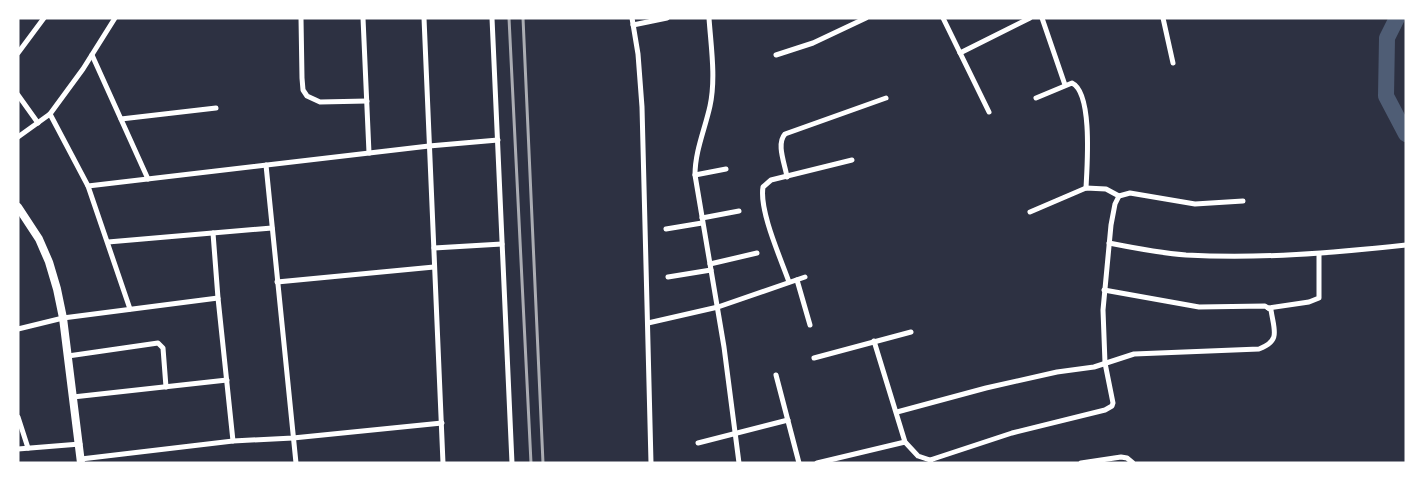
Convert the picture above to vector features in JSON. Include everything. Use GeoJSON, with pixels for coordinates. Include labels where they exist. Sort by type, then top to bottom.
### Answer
{"type":"FeatureCollection","features":[{"type":"Feature","properties":{"kind":"main road"},"geometry":{"type":"LineString","coordinates":[[18,207],[39,239],[50,262],[63,318],[81,461]]}},
{"type":"Feature","properties":{"kind":"street"},"geometry":{"type":"LineString","coordinates":[[18,53],[44,18]]}},
{"type":"Feature","properties":{"kind":"street"},"geometry":{"type":"LineString","coordinates":[[18,136],[50,114],[115,18]]}},
{"type":"Feature","properties":{"kind":"street"},"geometry":{"type":"LineString","coordinates":[[301,18],[302,78],[303,90],[307,96],[320,102],[367,101]]}},
{"type":"Feature","properties":{"kind":"street"},"geometry":{"type":"LineString","coordinates":[[363,18],[369,153]]}},
{"type":"Feature","properties":{"kind":"street"},"geometry":{"type":"LineString","coordinates":[[424,18],[443,463]]}},
{"type":"Feature","properties":{"kind":"street"},"geometry":{"type":"LineString","coordinates":[[492,18],[512,463]]}},
{"type":"Feature","properties":{"kind":"street"},"geometry":{"type":"LineString","coordinates":[[651,463],[642,107],[633,21],[667,18]]}},
{"type":"Feature","properties":{"kind":"street"},"geometry":{"type":"LineString","coordinates":[[709,18],[712,78],[710,104],[697,154],[695,175],[711,267],[739,463]]}},
{"type":"Feature","properties":{"kind":"street"},"geometry":{"type":"LineString","coordinates":[[777,55],[813,42],[866,18]]}},
{"type":"Feature","properties":{"kind":"street"},"geometry":{"type":"LineString","coordinates":[[943,18],[989,112]]}},
{"type":"Feature","properties":{"kind":"street"},"geometry":{"type":"LineString","coordinates":[[960,53],[1030,18]]}},
{"type":"Feature","properties":{"kind":"street"},"geometry":{"type":"LineString","coordinates":[[1042,18],[1065,84]]}},
{"type":"Feature","properties":{"kind":"street"},"geometry":{"type":"LineString","coordinates":[[1163,18],[1173,63]]}},
{"type":"Feature","properties":{"kind":"street"},"geometry":{"type":"LineString","coordinates":[[92,55],[148,179]]}},
{"type":"Feature","properties":{"kind":"street"},"geometry":{"type":"LineString","coordinates":[[1036,98],[1065,84],[1076,85],[1083,103],[1087,132],[1086,188]]}},
{"type":"Feature","properties":{"kind":"street"},"geometry":{"type":"LineString","coordinates":[[18,95],[38,123]]}},
{"type":"Feature","properties":{"kind":"street"},"geometry":{"type":"LineString","coordinates":[[787,177],[780,143],[781,137],[886,98]]}},
{"type":"Feature","properties":{"kind":"street"},"geometry":{"type":"LineString","coordinates":[[121,119],[216,108]]}},
{"type":"Feature","properties":{"kind":"street"},"geometry":{"type":"LineString","coordinates":[[50,114],[88,186],[130,309]]}},
{"type":"Feature","properties":{"kind":"street"},"geometry":{"type":"LineString","coordinates":[[88,186],[498,140]]}},
{"type":"Feature","properties":{"kind":"street"},"geometry":{"type":"LineString","coordinates":[[789,282],[766,217],[763,187],[766,183],[852,160]]}},
{"type":"Feature","properties":{"kind":"street"},"geometry":{"type":"LineString","coordinates":[[266,165],[296,463]]}},
{"type":"Feature","properties":{"kind":"street"},"geometry":{"type":"LineString","coordinates":[[695,175],[726,169]]}},
{"type":"Feature","properties":{"kind":"street"},"geometry":{"type":"LineString","coordinates":[[1030,212],[1086,188],[1106,189],[1119,196],[1130,193],[1195,204],[1243,201]]}},
{"type":"Feature","properties":{"kind":"street"},"geometry":{"type":"LineString","coordinates":[[874,341],[905,442],[918,456],[930,461],[1012,433],[1110,408],[1113,403],[1105,363],[1104,290],[1115,204],[1119,196]]}},
{"type":"Feature","properties":{"kind":"street"},"geometry":{"type":"LineString","coordinates":[[666,229],[739,211]]}},
{"type":"Feature","properties":{"kind":"street"},"geometry":{"type":"LineString","coordinates":[[108,242],[272,228]]}},
{"type":"Feature","properties":{"kind":"street"},"geometry":{"type":"LineString","coordinates":[[213,233],[233,441]]}},
{"type":"Feature","properties":{"kind":"street"},"geometry":{"type":"LineString","coordinates":[[1109,243],[1183,255],[1319,254],[1406,245]]}},
{"type":"Feature","properties":{"kind":"street"},"geometry":{"type":"LineString","coordinates":[[434,248],[502,244]]}},
{"type":"Feature","properties":{"kind":"street"},"geometry":{"type":"LineString","coordinates":[[668,277],[757,253]]}},
{"type":"Feature","properties":{"kind":"street"},"geometry":{"type":"LineString","coordinates":[[1104,290],[1199,307],[1268,308],[1309,302],[1319,298],[1319,254]]}},
{"type":"Feature","properties":{"kind":"street"},"geometry":{"type":"LineString","coordinates":[[278,282],[434,267]]}},
{"type":"Feature","properties":{"kind":"street"},"geometry":{"type":"LineString","coordinates":[[648,323],[717,307],[805,278]]}},
{"type":"Feature","properties":{"kind":"street"},"geometry":{"type":"LineString","coordinates":[[797,280],[810,326]]}},
{"type":"Feature","properties":{"kind":"street"},"geometry":{"type":"LineString","coordinates":[[18,329],[63,318],[218,298]]}},
{"type":"Feature","properties":{"kind":"street"},"geometry":{"type":"LineString","coordinates":[[897,412],[986,387],[1057,372],[1094,367],[1134,354],[1259,349],[1270,345],[1273,341],[1274,327],[1271,310],[1268,308]]}},
{"type":"Feature","properties":{"kind":"street"},"geometry":{"type":"LineString","coordinates":[[814,358],[911,332]]}},
{"type":"Feature","properties":{"kind":"street"},"geometry":{"type":"LineString","coordinates":[[68,356],[158,343],[163,348],[165,387]]}},
{"type":"Feature","properties":{"kind":"street"},"geometry":{"type":"LineString","coordinates":[[776,375],[799,463]]}},
{"type":"Feature","properties":{"kind":"street"},"geometry":{"type":"LineString","coordinates":[[73,397],[227,380]]}},
{"type":"Feature","properties":{"kind":"street"},"geometry":{"type":"LineString","coordinates":[[18,417],[27,448]]}},
{"type":"Feature","properties":{"kind":"street"},"geometry":{"type":"LineString","coordinates":[[698,443],[788,420]]}},
{"type":"Feature","properties":{"kind":"street"},"geometry":{"type":"LineString","coordinates":[[81,461],[233,441],[293,438],[442,423]]}},
{"type":"Feature","properties":{"kind":"street"},"geometry":{"type":"LineString","coordinates":[[817,463],[905,442]]}},
{"type":"Feature","properties":{"kind":"street"},"geometry":{"type":"LineString","coordinates":[[18,449],[80,444]]}},
{"type":"Feature","properties":{"kind":"street"},"geometry":{"type":"LineString","coordinates":[[1081,463],[1121,457],[1127,458],[1132,463]]}},
{"type":"Feature","properties":{"kind":"waterway"},"geometry":{"type":"LineString","coordinates":[[1397,18],[1387,38],[1386,96],[1406,134]]}},
{"type":"Feature","properties":{"kind":"railway"},"geometry":{"type":"LineString","coordinates":[[509,18],[531,463]]}},
{"type":"Feature","properties":{"kind":"railway"},"geometry":{"type":"LineString","coordinates":[[523,18],[543,463]]}}]}
